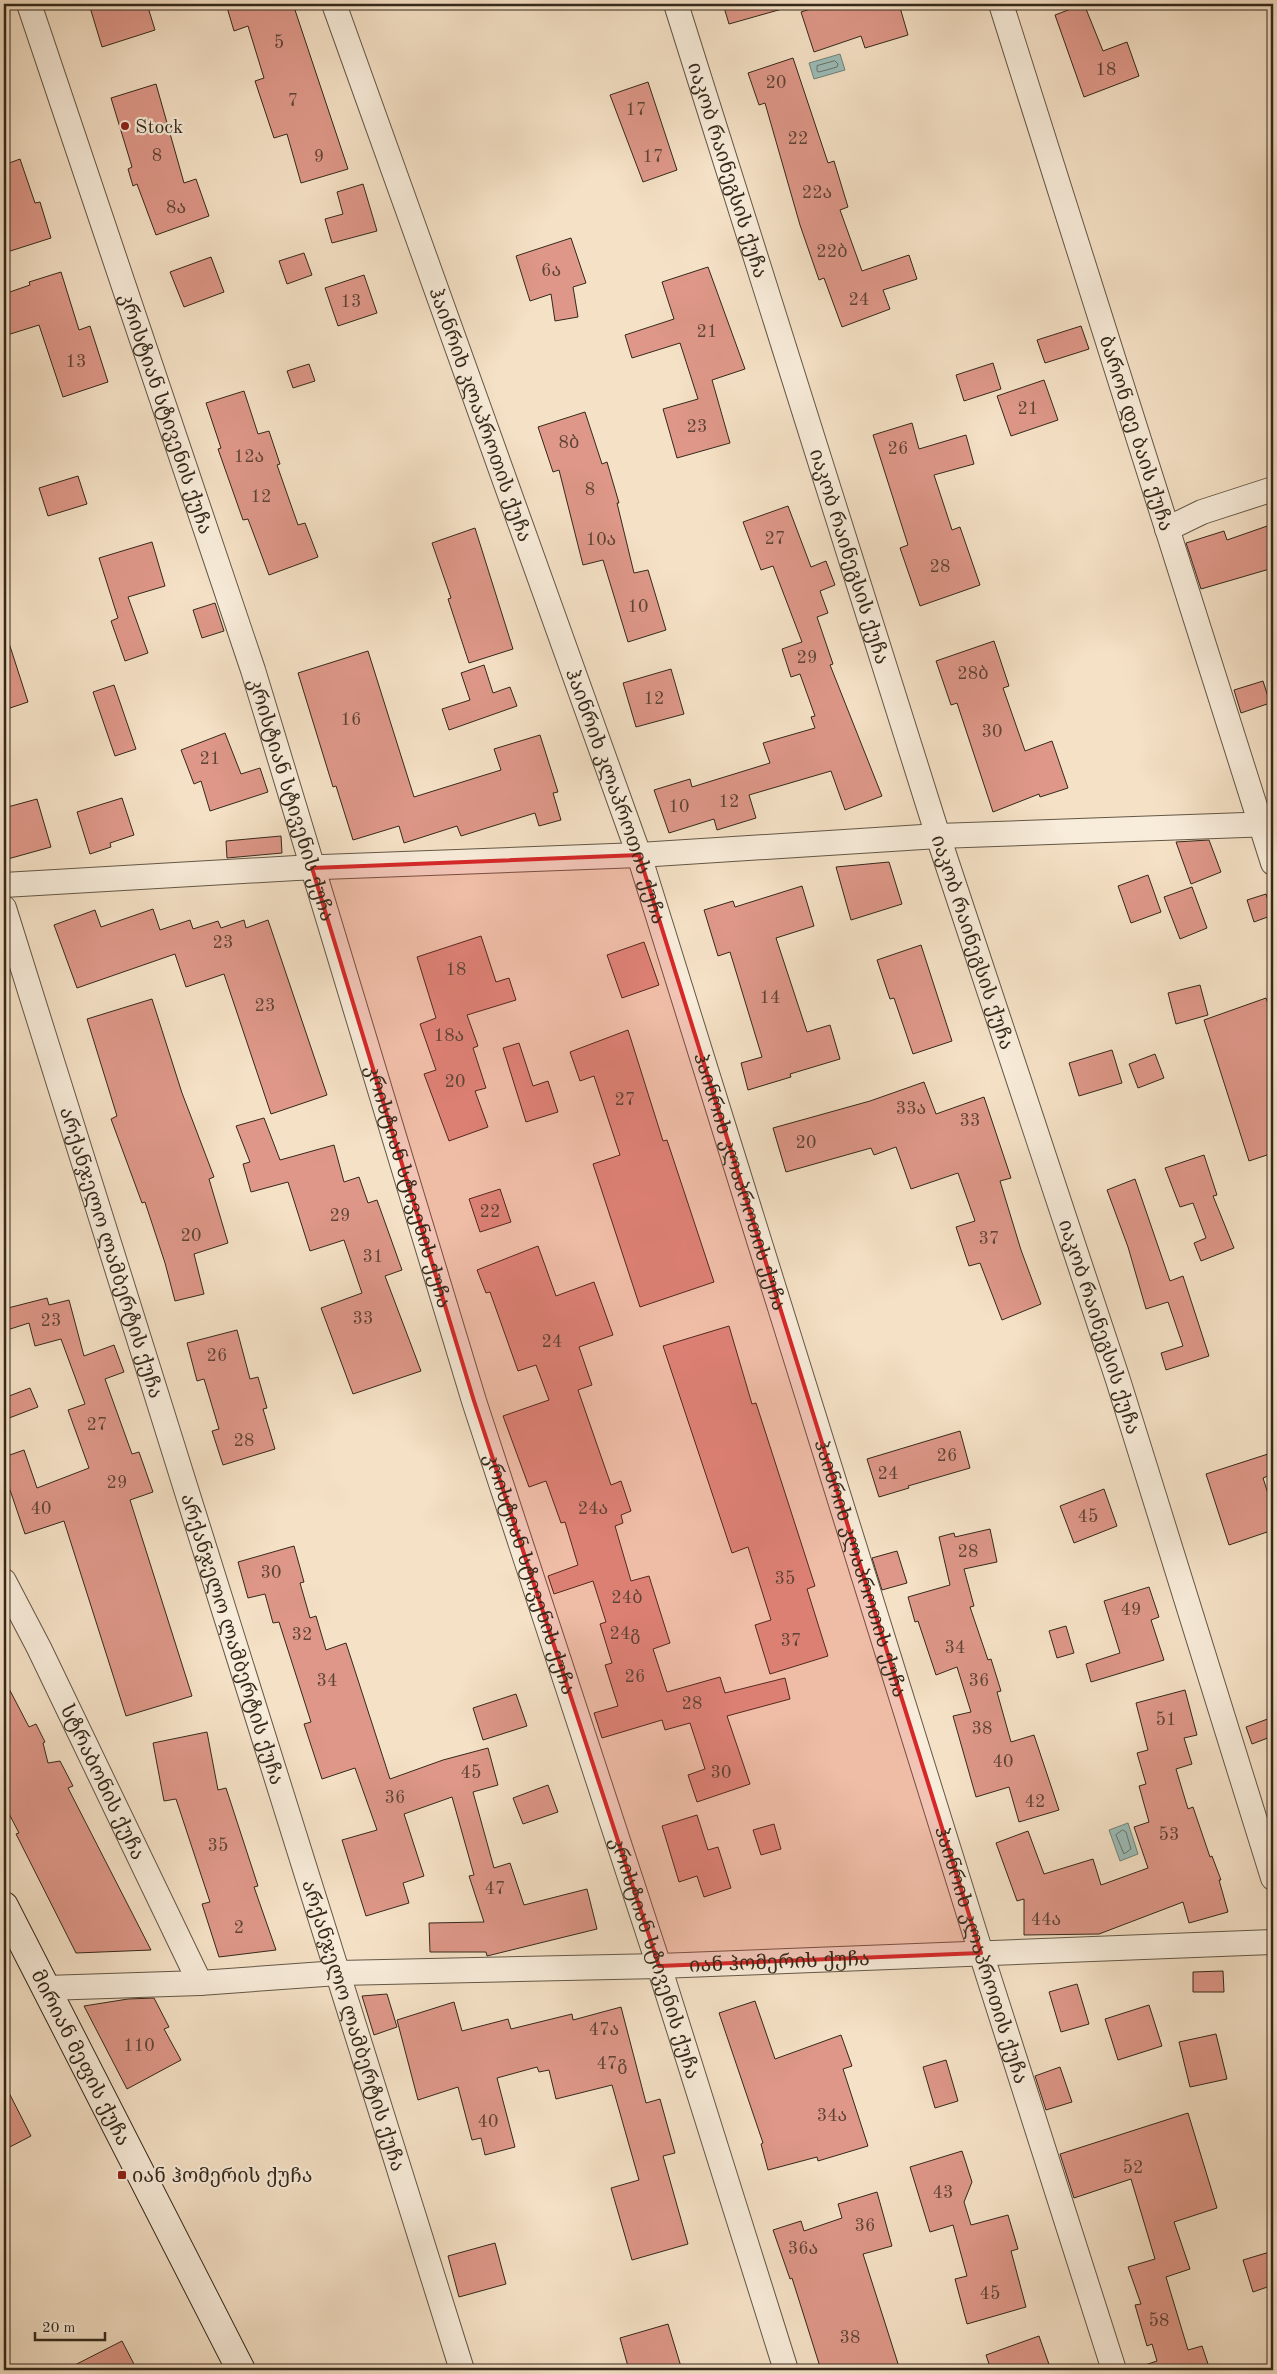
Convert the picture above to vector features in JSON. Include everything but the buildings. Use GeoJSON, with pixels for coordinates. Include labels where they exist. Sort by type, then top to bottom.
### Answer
{"type":"FeatureCollection","features":[{"type":"Feature","properties":{"kind":"street","name":"კრისტიან სტივენის ქუჩა"},"geometry":{"type":"LineString","coordinates":[[29,4],[254,670],[312,868],[474,1400],[659,1966],[786,2370]]}},
{"type":"Feature","properties":{"kind":"street","name":"ჰაინრიხ კლაპროთის ქუჩა"},"geometry":{"type":"LineString","coordinates":[[334,4],[639,855],[981,1952],[1114,2370]]}},
{"type":"Feature","properties":{"kind":"street","name":"იაკობ რაინეგსის ქუჩა"},"geometry":{"type":"LineString","coordinates":[[676,4],[938,836],[1115,1371],[1273,1878]]}},
{"type":"Feature","properties":{"kind":"street","name":"ბარონ დე ბაის ქუჩა"},"geometry":{"type":"LineString","coordinates":[[1001,4],[1167,529],[1267,825],[1273,863]]}},
{"type":"Feature","properties":{"kind":"street"},"geometry":{"type":"LineString","coordinates":[[1167,529],[1202,512],[1273,488]]}},
{"type":"Feature","properties":{"kind":"street"},"geometry":{"type":"LineString","coordinates":[[4,885],[312,868],[639,855],[938,836],[1267,825]]}},
{"type":"Feature","properties":{"kind":"street","name":"არქანჯელო ლამბერტის ქუჩა"},"geometry":{"type":"LineString","coordinates":[[4,908],[462,2370]]}},
{"type":"Feature","properties":{"kind":"street","name":"სტრაბონის ქუჩა"},"geometry":{"type":"LineString","coordinates":[[4,1581],[200,1983]]}},
{"type":"Feature","properties":{"kind":"street","name":"მირიან მეფის ქუჩა"},"geometry":{"type":"LineString","coordinates":[[4,1906],[241,2370]]}},
{"type":"Feature","properties":{"kind":"street","name":"იან ჰომერის ქუჩა"},"geometry":{"type":"LineString","coordinates":[[46,1988],[200,1983],[338,1973],[659,1966],[1273,1942]]}},
{"type":"Feature","properties":{"kind":"highlighted area"},"geometry":{"type":"Polygon","coordinates":[[[639,855],[981,1953],[659,1966],[474,1401],[312,868],[639,855]]]}},
{"type":"Feature","properties":{"kind":"water"},"geometry":{"type":"Polygon","coordinates":[[[840,54],[845,70],[814,79],[809,63],[840,54]]]}},
{"type":"Feature","properties":{"kind":"water"},"geometry":{"type":"Polygon","coordinates":[[[1128,1823],[1138,1854],[1120,1861],[1109,1830],[1128,1823]]]}},
{"type":"Feature","properties":{"kind":"place","name":"Stock"},"geometry":{"type":"Point","coordinates":[125,126]}},
{"type":"Feature","properties":{"kind":"place","name":"იან ჰომერის ქუჩა"},"geometry":{"type":"Point","coordinates":[122,2175]}}]}
